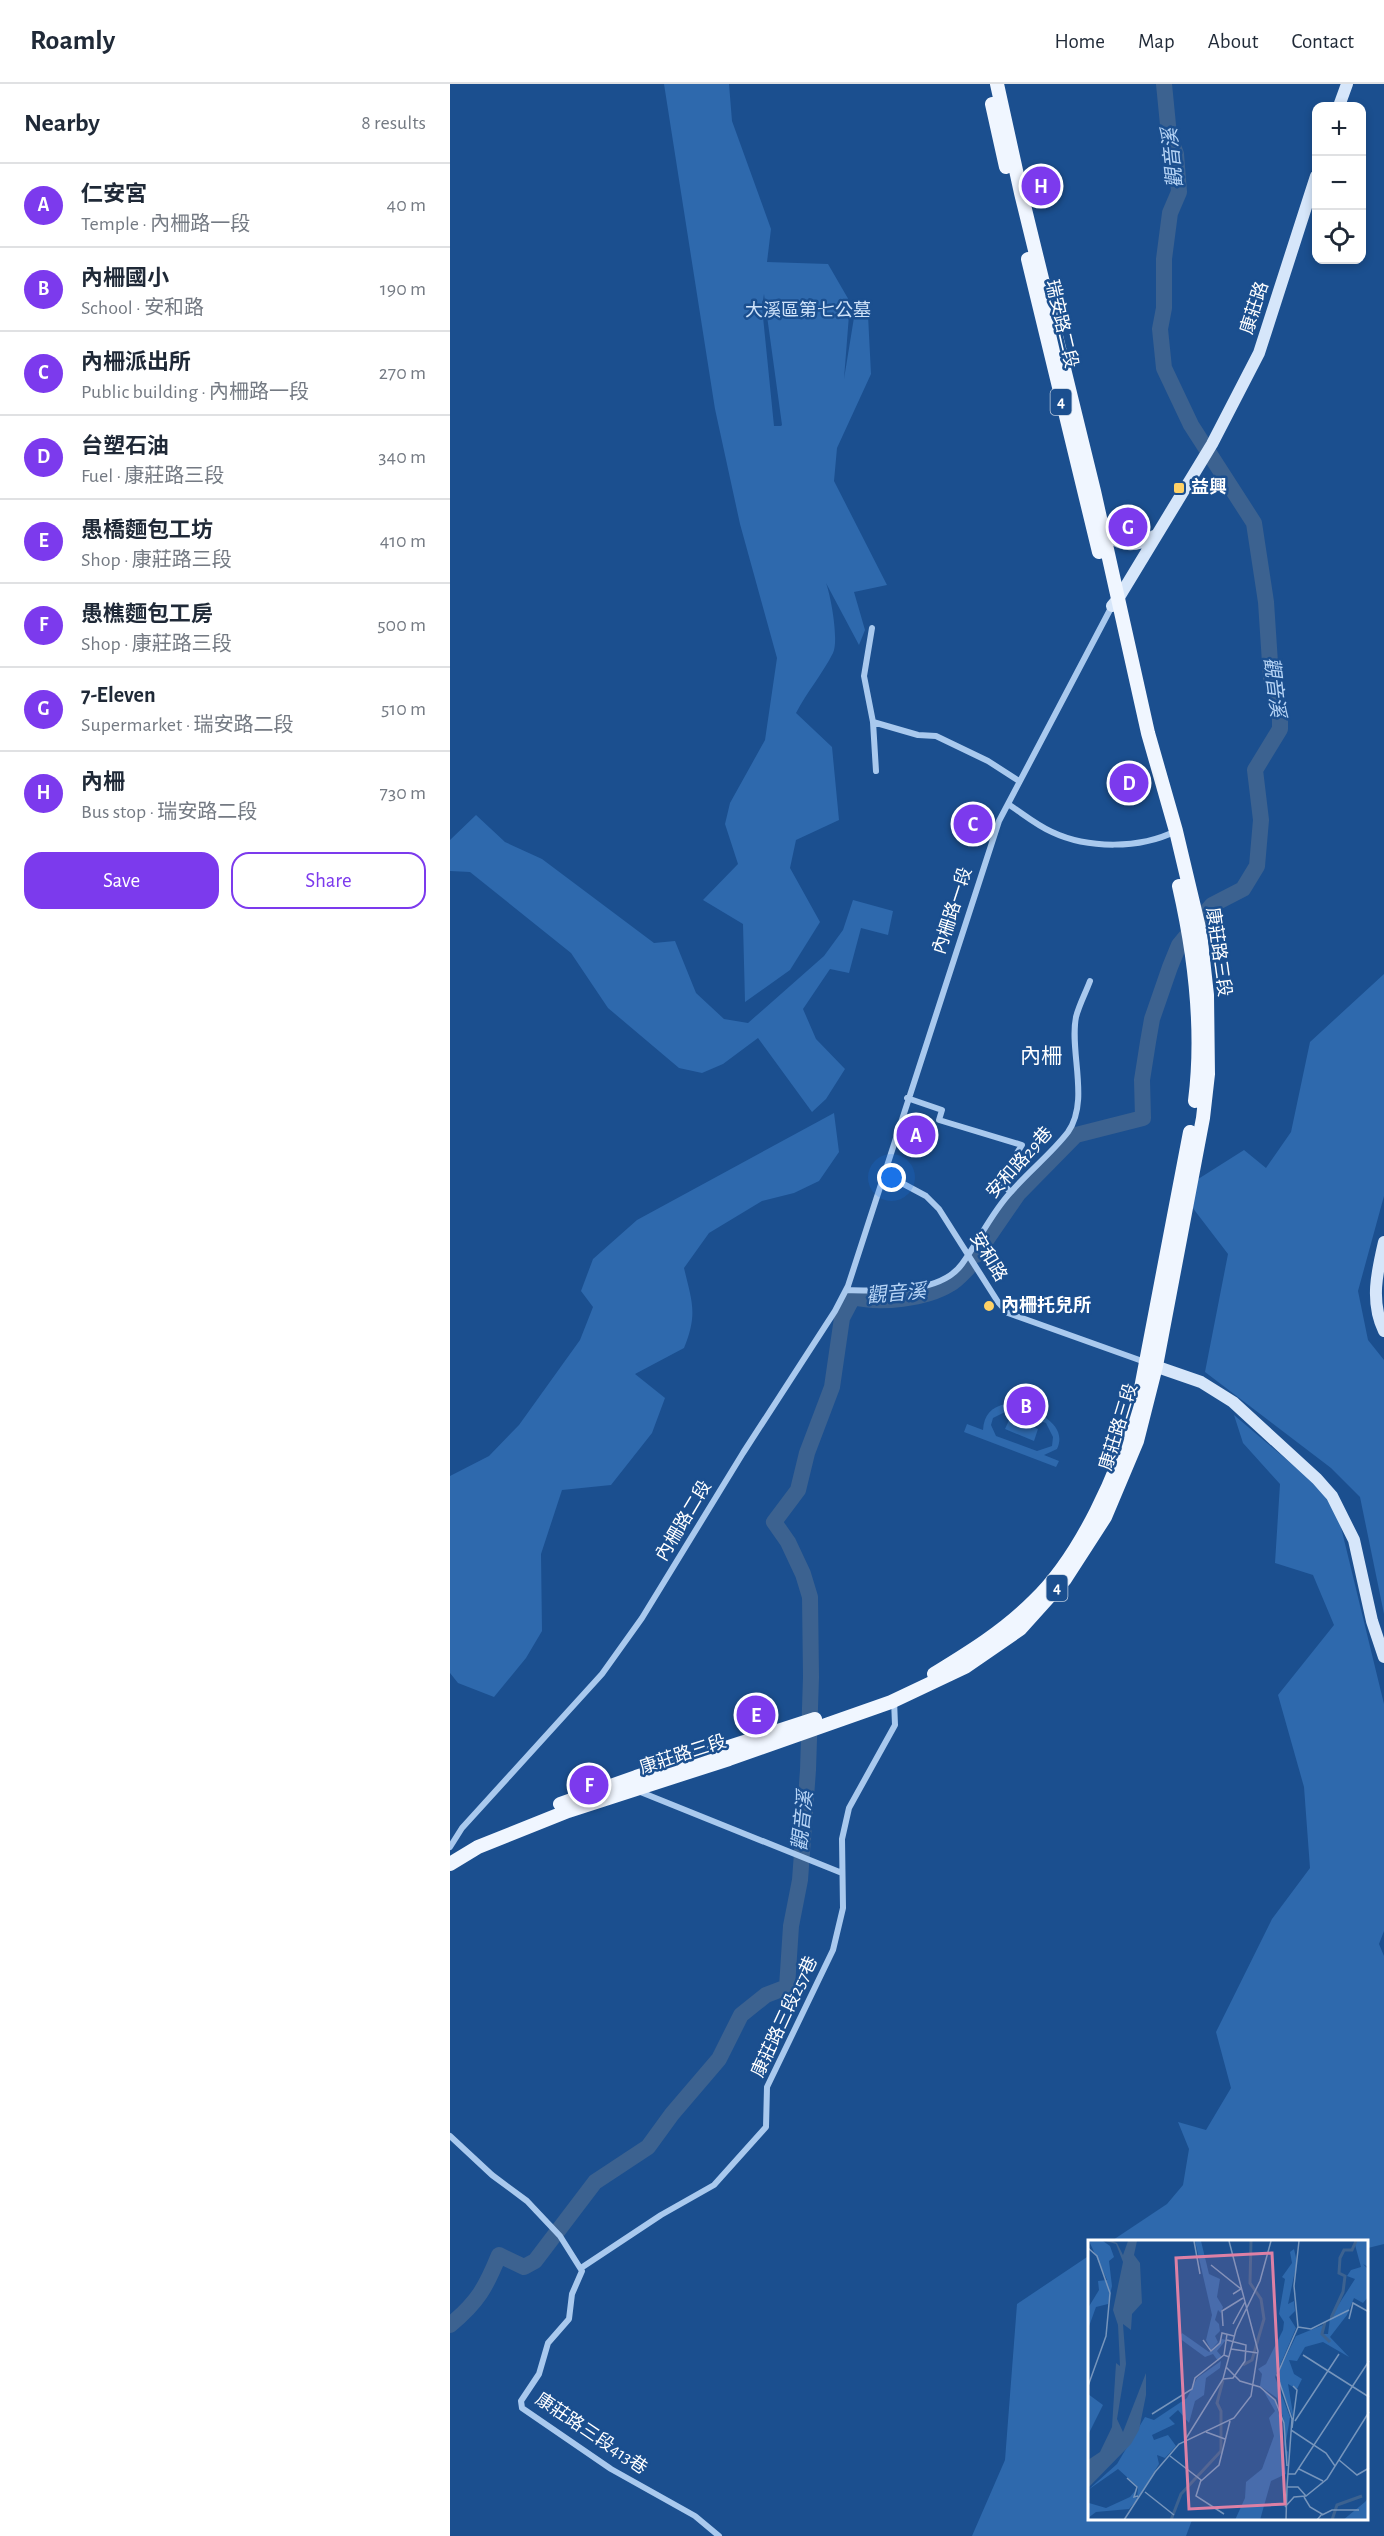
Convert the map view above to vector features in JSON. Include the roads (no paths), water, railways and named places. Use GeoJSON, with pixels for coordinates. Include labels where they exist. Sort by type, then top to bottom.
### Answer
{"type":"FeatureCollection","features":[{"type":"Feature","properties":{"kind":"main road","name":"瑞安路二段"},"geometry":{"type":"LineString","coordinates":[[988,84],[1102,526]]}},
{"type":"Feature","properties":{"kind":"main road","name":"瑞安路二段"},"geometry":{"type":"LineString","coordinates":[[997,84],[1017,196],[1115,602]]}},
{"type":"Feature","properties":{"kind":"main road","name":"4"},"geometry":{"type":"LineString","coordinates":[[1102,526],[1115,602]]}},
{"type":"Feature","properties":{"kind":"main road","name":"康莊路三段"},"geometry":{"type":"LineString","coordinates":[[450,1864],[504,1836],[568,1811],[894,1700],[965,1667],[1020,1629],[1065,1579],[1105,1517],[1126,1471],[1146,1411],[1150,1364],[1194,1114],[1199,1073],[1200,1036],[1196,944],[1190,910],[1115,602]]}},
{"type":"Feature","properties":{"kind":"main road","name":"康莊路三段"},"geometry":{"type":"LineString","coordinates":[[450,1854],[504,1826],[597,1790],[892,1692],[932,1675],[990,1639],[1036,1599],[1076,1545],[1098,1509],[1128,1439],[1150,1364]]}},
{"type":"Feature","properties":{"kind":"street"},"geometry":{"type":"LineString","coordinates":[[1340,102],[1347,84]]}},
{"type":"Feature","properties":{"kind":"street","name":"康莊路"},"geometry":{"type":"LineString","coordinates":[[1155,536],[1212,444],[1259,353],[1312,191]]}},
{"type":"Feature","properties":{"kind":"street"},"geometry":{"type":"LineString","coordinates":[[1102,526],[1109,537],[1121,544],[1133,546],[1155,536]]}},
{"type":"Feature","properties":{"kind":"street"},"geometry":{"type":"LineString","coordinates":[[1115,602],[1155,536]]}},
{"type":"Feature","properties":{"kind":"street","name":"內柵路一段"},"geometry":{"type":"LineString","coordinates":[[883,1173],[977,884],[1008,804],[1115,602]]}},
{"type":"Feature","properties":{"kind":"street"},"geometry":{"type":"LineString","coordinates":[[872,628],[864,676],[873,722],[876,771]]}},
{"type":"Feature","properties":{"kind":"street"},"geometry":{"type":"LineString","coordinates":[[873,722],[918,735],[936,736],[988,761],[1019,781]]}},
{"type":"Feature","properties":{"kind":"street"},"geometry":{"type":"LineString","coordinates":[[1008,804],[1052,832],[1095,843],[1138,843],[1172,833]]}},
{"type":"Feature","properties":{"kind":"street","name":"安和路29巷"},"geometry":{"type":"LineString","coordinates":[[846,1290],[883,1292],[917,1288],[946,1278],[961,1267],[1010,1192],[1058,1145],[1074,1123],[1078,1092],[1076,1017],[1090,981]]}},
{"type":"Feature","properties":{"kind":"street"},"geometry":{"type":"LineString","coordinates":[[907,1098],[942,1110],[939,1120],[1022,1145],[1000,1180],[1010,1192]]}},
{"type":"Feature","properties":{"kind":"street","name":"安和路"},"geometry":{"type":"LineString","coordinates":[[883,1173],[926,1196],[939,1209],[998,1302],[1008,1313],[1150,1364]]}},
{"type":"Feature","properties":{"kind":"street","name":"內柵路二段"},"geometry":{"type":"LineString","coordinates":[[450,1847],[462,1828],[560,1724],[609,1665],[642,1618],[743,1453],[835,1311],[846,1290],[883,1173]]}},
{"type":"Feature","properties":{"kind":"street"},"geometry":{"type":"LineString","coordinates":[[1384,1242],[1376,1276],[1376,1307],[1384,1331]]}},
{"type":"Feature","properties":{"kind":"street"},"geometry":{"type":"LineString","coordinates":[[1150,1364],[1201,1382],[1233,1402],[1317,1479],[1332,1496],[1354,1540],[1372,1621],[1384,1657]]}},
{"type":"Feature","properties":{"kind":"street","name":"康莊路三段257巷"},"geometry":{"type":"LineString","coordinates":[[581,2268],[661,2215],[714,2186],[766,2127],[767,2086],[833,1950],[843,1908],[842,1839],[849,1808],[895,1725],[894,1700]]}},
{"type":"Feature","properties":{"kind":"street"},"geometry":{"type":"LineString","coordinates":[[635,1790],[842,1873]]}},
{"type":"Feature","properties":{"kind":"street"},"geometry":{"type":"LineString","coordinates":[[450,2136],[492,2175],[527,2201],[560,2236],[581,2268]]}},
{"type":"Feature","properties":{"kind":"street","name":"康莊路三段413巷"},"geometry":{"type":"LineString","coordinates":[[581,2268],[579,2280],[572,2294],[569,2319],[548,2343],[539,2374],[521,2401],[522,2408],[611,2469],[695,2516],[719,2536]]}},
{"type":"Feature","properties":{"kind":"waterway","name":"觀音溪"},"geometry":{"type":"LineString","coordinates":[[976,1255],[1018,1194],[1076,1135],[1143,1118],[1142,1080],[1152,1019],[1170,967],[1179,945],[1212,905],[1243,889],[1257,866],[1261,820],[1255,770],[1280,729],[1280,707],[1271,678],[1266,602],[1254,523],[1191,425],[1164,368],[1160,329],[1164,308],[1164,259],[1170,213],[1179,192],[1176,154],[1169,135],[1164,84]]}},
{"type":"Feature","properties":{"kind":"waterway","name":"觀音溪"},"geometry":{"type":"LineString","coordinates":[[450,2325],[468,2309],[480,2293],[499,2255],[524,2267],[535,2261],[595,2182],[648,2147],[672,2114],[719,2059],[741,2015],[766,1995],[787,1987],[791,1926],[800,1880],[808,1770],[811,1677],[810,1597],[803,1574],[788,1542],[774,1522],[798,1490],[807,1453],[832,1387],[842,1318],[853,1297],[876,1300],[916,1297],[950,1284],[968,1268]]}},
{"type":"Feature","properties":{"kind":"place","name":"內柵"},"geometry":{"type":"Point","coordinates":[1041,186]}},
{"type":"Feature","properties":{"kind":"place","name":"益興"},"geometry":{"type":"Point","coordinates":[1179,488]}},
{"type":"Feature","properties":{"kind":"place","name":"7-Eleven"},"geometry":{"type":"Point","coordinates":[1128,527]}},
{"type":"Feature","properties":{"kind":"place","name":"台塑石油"},"geometry":{"type":"Point","coordinates":[1129,783]}},
{"type":"Feature","properties":{"kind":"place","name":"內柵派出所"},"geometry":{"type":"Point","coordinates":[973,824]}},
{"type":"Feature","properties":{"kind":"place","name":"仁安宮"},"geometry":{"type":"Point","coordinates":[916,1135]}},
{"type":"Feature","properties":{"kind":"place","name":"內柵托兒所"},"geometry":{"type":"Point","coordinates":[989,1306]}},
{"type":"Feature","properties":{"kind":"place","name":"內柵國小"},"geometry":{"type":"Point","coordinates":[1026,1406]}},
{"type":"Feature","properties":{"kind":"place","name":"愚橋麵包工坊"},"geometry":{"type":"Point","coordinates":[756,1715]}},
{"type":"Feature","properties":{"kind":"place","name":"愚樵麵包工房"},"geometry":{"type":"Point","coordinates":[589,1785]}},
{"type":"Feature","properties":{"kind":"district","name":"內柵"},"geometry":{"type":"Point","coordinates":[1041,1056]}},
{"type":"Feature","properties":{"kind":"park label","name":"大溪區第七公墓"},"geometry":{"type":"Point","coordinates":[808,311]}}]}
